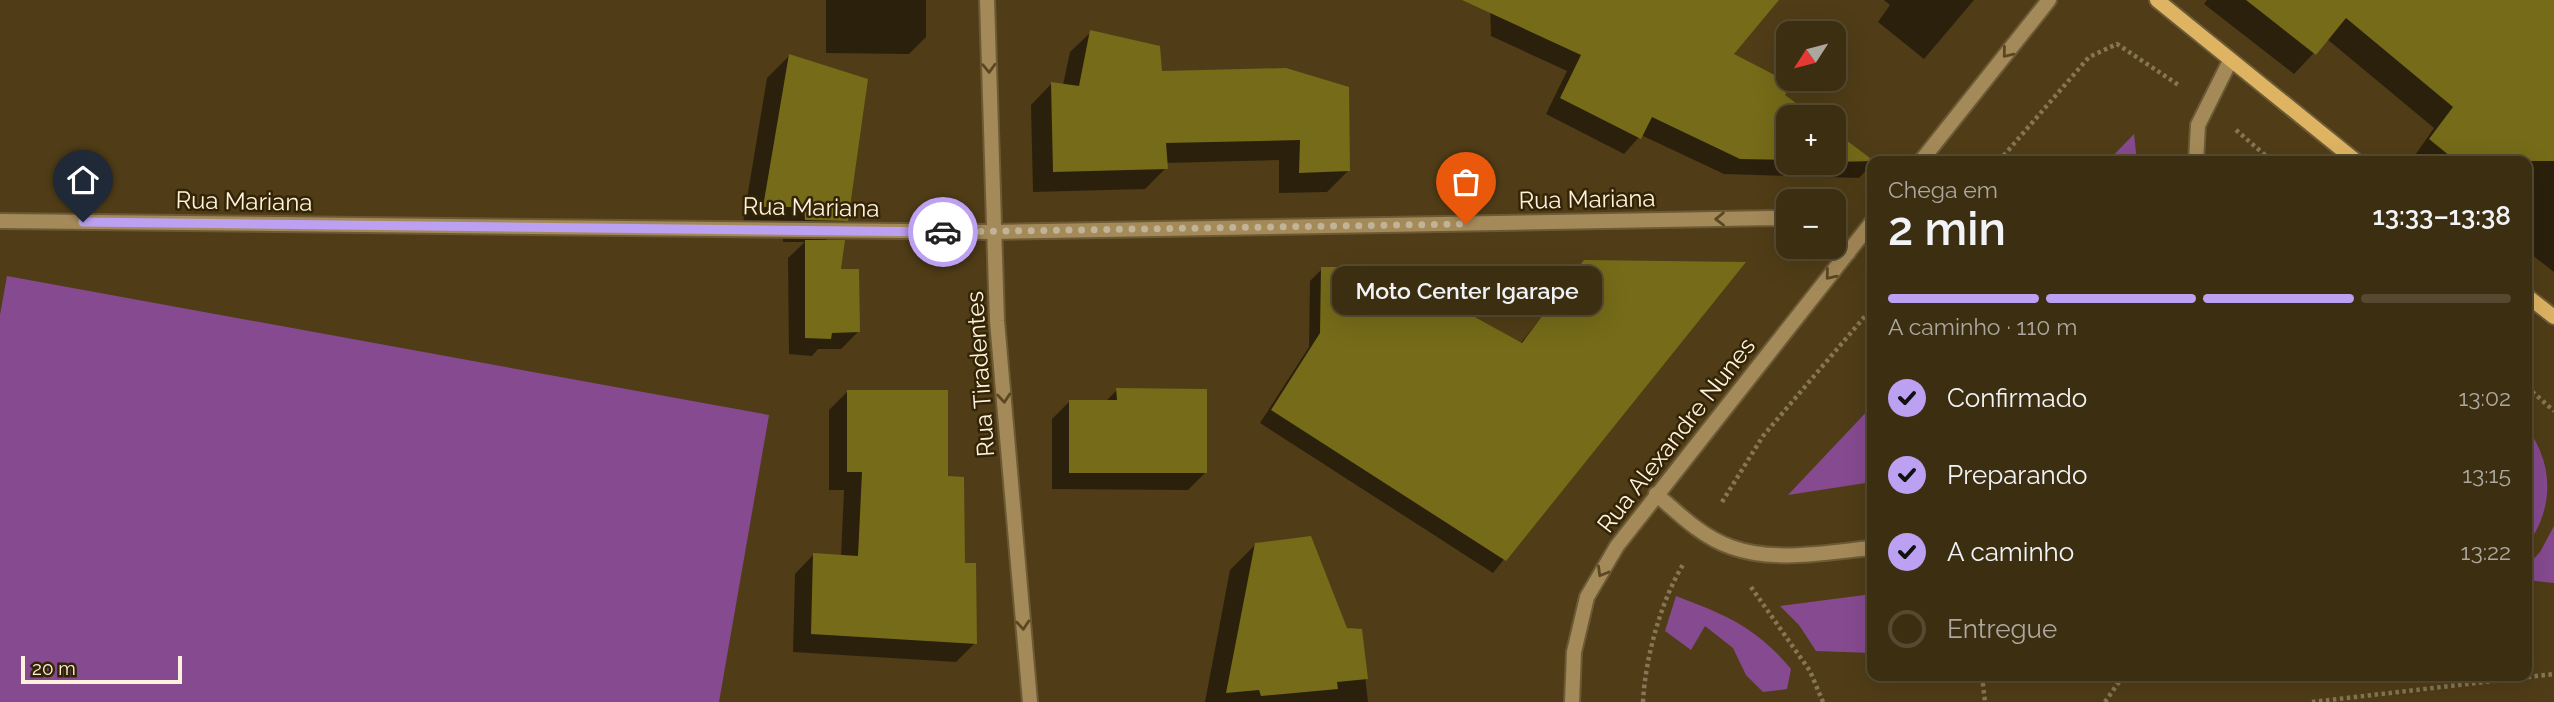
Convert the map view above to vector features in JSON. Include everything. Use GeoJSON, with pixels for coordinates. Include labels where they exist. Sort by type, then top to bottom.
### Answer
{"type":"FeatureCollection","features":[{"type":"Feature","properties":{"kind":"main road"},"geometry":{"type":"LineString","coordinates":[[2157,0],[2350,156]]}},
{"type":"Feature","properties":{"kind":"main road"},"geometry":{"type":"LineString","coordinates":[[2532,300],[2554,317]]}},
{"type":"Feature","properties":{"kind":"street","name":"Rua Tiradentes"},"geometry":{"type":"LineString","coordinates":[[987,0],[997,321],[1030,702]]}},
{"type":"Feature","properties":{"kind":"street"},"geometry":{"type":"LineString","coordinates":[[1925,156],[2049,0]]}},
{"type":"Feature","properties":{"kind":"street"},"geometry":{"type":"LineString","coordinates":[[2196,156],[2198,125],[2206,103],[2230,61]]}},
{"type":"Feature","properties":{"kind":"street","name":"Rua Mariana"},"geometry":{"type":"LineString","coordinates":[[0,221],[993,232],[1776,218]]}},
{"type":"Feature","properties":{"kind":"street","name":"Rua Alexandre Nunes"},"geometry":{"type":"LineString","coordinates":[[1572,702],[1574,652],[1587,597],[1617,545],[1867,228]]}},
{"type":"Feature","properties":{"kind":"street"},"geometry":{"type":"LineString","coordinates":[[1656,494],[1703,532],[1725,544],[1778,556],[1867,548]]}},
{"type":"Feature","properties":{"kind":"path"},"geometry":{"type":"LineString","coordinates":[[2003,156],[2089,57],[2117,44],[2206,103],[2266,156]]}},
{"type":"Feature","properties":{"kind":"path"},"geometry":{"type":"LineString","coordinates":[[1643,702],[1644,671],[1675,578],[1763,436],[1867,315]]}},
{"type":"Feature","properties":{"kind":"path"},"geometry":{"type":"LineString","coordinates":[[2532,396],[2534,393],[2554,411]]}},
{"type":"Feature","properties":{"kind":"path"},"geometry":{"type":"LineString","coordinates":[[1725,544],[1757,596],[1810,671],[1823,702]]}},
{"type":"Feature","properties":{"kind":"path"},"geometry":{"type":"LineString","coordinates":[[2532,676],[2554,674]]}},
{"type":"Feature","properties":{"kind":"path"},"geometry":{"type":"LineString","coordinates":[[1982,681],[1984,702]]}},
{"type":"Feature","properties":{"kind":"path"},"geometry":{"type":"LineString","coordinates":[[2105,702],[2120,681]]}},
{"type":"Feature","properties":{"kind":"path"},"geometry":{"type":"LineString","coordinates":[[2312,702],[2474,681]]}},
{"type":"Feature","properties":{"kind":"shaded area"},"geometry":{"type":"Polygon","coordinates":[[[2134,134],[2136,156],[2113,156],[2134,134]]]}},
{"type":"Feature","properties":{"kind":"shaded area"},"geometry":{"type":"Polygon","coordinates":[[[7,276],[769,415],[719,702],[0,702],[0,315],[7,276]]]}},
{"type":"Feature","properties":{"kind":"shaded area"},"geometry":{"type":"Polygon","coordinates":[[[1867,411],[1867,483],[1788,495],[1867,411]]]}},
{"type":"Feature","properties":{"kind":"shaded area"},"geometry":{"type":"Polygon","coordinates":[[[2532,436],[2542,456],[2547,486],[2546,502],[2532,537],[2532,436]]]}},
{"type":"Feature","properties":{"kind":"shaded area"},"geometry":{"type":"Polygon","coordinates":[[[2554,526],[2554,583],[2532,581],[2532,561],[2540,552],[2554,526]]]}},
{"type":"Feature","properties":{"kind":"shaded area"},"geometry":{"type":"Polygon","coordinates":[[[1867,595],[1867,653],[1816,651],[1799,625],[1780,606],[1867,595]]]}},
{"type":"Feature","properties":{"kind":"shaded area"},"geometry":{"type":"Polygon","coordinates":[[[1676,596],[1725,616],[1752,632],[1791,669],[1787,689],[1763,692],[1746,675],[1733,648],[1705,626],[1691,650],[1665,631],[1676,596]]]}},
{"type":"Feature","properties":{"kind":"building"},"geometry":{"type":"Polygon","coordinates":[[[1462,0],[1779,0],[1734,54],[1776,76],[1776,91],[1788,91],[1785,95],[1799,105],[1776,105],[1776,160],[1740,159],[1652,117],[1641,139],[1560,98],[1581,55],[1462,0]]]}},
{"type":"Feature","properties":{"kind":"building"},"geometry":{"type":"Polygon","coordinates":[[[2246,0],[2554,0],[2554,161],[2532,161],[2532,156],[2450,156],[2429,139],[2453,107],[2346,18],[2316,55],[2246,0]]]}},
{"type":"Feature","properties":{"kind":"building"},"geometry":{"type":"Polygon","coordinates":[[[1090,30],[1160,46],[1162,71],[1286,68],[1349,87],[1350,171],[1299,173],[1300,140],[1166,143],[1168,169],[1053,172],[1051,82],[1079,86],[1090,30]]]}},
{"type":"Feature","properties":{"kind":"building"},"geometry":{"type":"Polygon","coordinates":[[[789,54],[868,79],[848,221],[805,220],[804,207],[763,207],[789,54]]]}},
{"type":"Feature","properties":{"kind":"building"},"geometry":{"type":"Polygon","coordinates":[[[1846,140],[1867,156],[1867,161],[1846,162],[1846,140]]]}},
{"type":"Feature","properties":{"kind":"building"},"geometry":{"type":"Polygon","coordinates":[[[805,240],[845,240],[841,269],[859,269],[860,332],[832,333],[831,339],[805,338],[805,240]]]}},
{"type":"Feature","properties":{"kind":"building"},"geometry":{"type":"Polygon","coordinates":[[[1584,260],[1746,262],[1506,561],[1271,410],[1320,333],[1321,267],[1384,267],[1522,343],[1584,260]]]}},
{"type":"Feature","properties":{"kind":"building"},"geometry":{"type":"Polygon","coordinates":[[[1116,388],[1207,389],[1207,473],[1069,473],[1069,400],[1117,400],[1116,388]]]}},
{"type":"Feature","properties":{"kind":"building"},"geometry":{"type":"Polygon","coordinates":[[[847,390],[948,390],[948,476],[964,477],[965,563],[976,563],[977,644],[811,634],[813,553],[858,556],[862,472],[847,472],[847,390]]]}},
{"type":"Feature","properties":{"kind":"building"},"geometry":{"type":"Polygon","coordinates":[[[1311,536],[1347,628],[1362,629],[1368,679],[1337,682],[1338,689],[1261,696],[1259,690],[1226,693],[1255,543],[1311,536]]]}},
{"type":"Feature","properties":{"kind":"way so far"},"geometry":{"type":"LineString","coordinates":[[943,232],[1466,224]]}},
{"type":"Feature","properties":{"kind":"place","name":"Moto Center Igarape"},"geometry":{"type":"Point","coordinates":[1466,224]}},
{"type":"Feature","properties":{"kind":"route"},"geometry":{"type":"LineString","coordinates":[[83,222],[943,232]]}}]}
